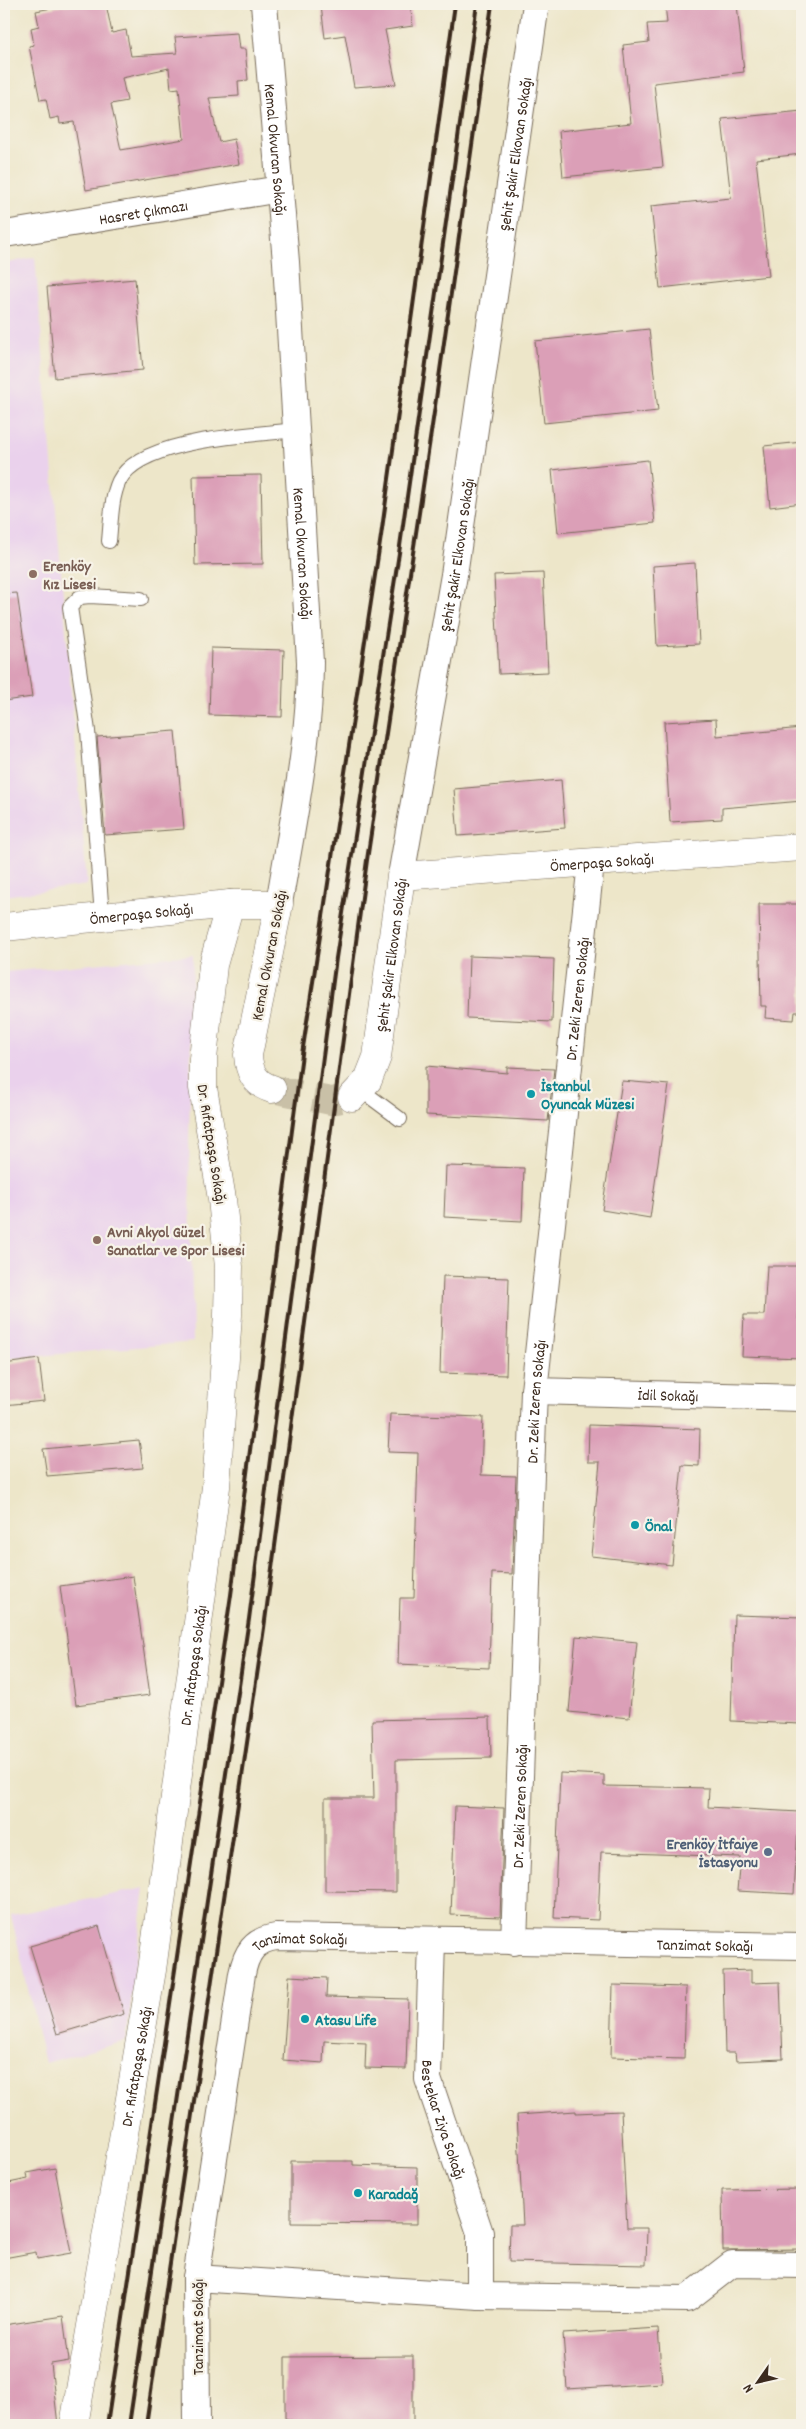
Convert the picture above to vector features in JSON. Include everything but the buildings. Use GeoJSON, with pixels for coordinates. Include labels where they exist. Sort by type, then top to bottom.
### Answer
{"type":"FeatureCollection","features":[{"type":"Feature","properties":{"kind":"street","name":"Kemal Okvuran Sokağı"},"geometry":{"type":"LineString","coordinates":[[264,4],[280,189],[297,430],[310,662],[310,699],[305,747],[279,904],[248,1055],[249,1066],[254,1077],[261,1085],[272,1089]]}},
{"type":"Feature","properties":{"kind":"street","name":"Şehit Şakir Elkovan Sokağı"},"geometry":{"type":"LineString","coordinates":[[357,1093],[368,1080],[377,1057],[401,876],[456,558],[536,4]]}},
{"type":"Feature","properties":{"kind":"street","name":"Hasret Çıkmazı"},"geometry":{"type":"LineString","coordinates":[[5,234],[280,189]]}},
{"type":"Feature","properties":{"kind":"street","name":"Ömerpaşa Sokağı"},"geometry":{"type":"LineString","coordinates":[[401,876],[802,847]]}},
{"type":"Feature","properties":{"kind":"street","name":"Dr. Zeki Zeren Sokağı"},"geometry":{"type":"LineString","coordinates":[[514,1942],[534,1391],[591,863]]}},
{"type":"Feature","properties":{"kind":"street","name":"Ömerpaşa Sokağı"},"geometry":{"type":"LineString","coordinates":[[4,927],[230,904],[279,904]]}},
{"type":"Feature","properties":{"kind":"street","name":"Dr. Rıfatpaşa Sokağı"},"geometry":{"type":"LineString","coordinates":[[74,2425],[145,2020],[216,1495],[228,1315],[229,1267],[223,1208],[204,1088],[203,1059],[213,965],[230,904]]}},
{"type":"Feature","properties":{"kind":"street","name":"İdil Sokağı"},"geometry":{"type":"LineString","coordinates":[[534,1391],[802,1398]]}},
{"type":"Feature","properties":{"kind":"street","name":"Tanzimat Sokağı"},"geometry":{"type":"LineString","coordinates":[[197,2425],[196,2278],[242,1974],[249,1951],[259,1942],[276,1937],[802,1946]]}},
{"type":"Feature","properties":{"kind":"street","name":"Bestekar Ziya Sokağı"},"geometry":{"type":"LineString","coordinates":[[432,1940],[428,2079],[480,2233],[480,2296]]}},
{"type":"Feature","properties":{"kind":"street"},"geometry":{"type":"LineString","coordinates":[[196,2278],[480,2296],[687,2299],[732,2264],[802,2265]]}},
{"type":"Feature","properties":{"kind":"lane"},"geometry":{"type":"LineString","coordinates":[[109,540],[115,492],[120,479],[133,466],[173,445],[297,430]]}},
{"type":"Feature","properties":{"kind":"lane"},"geometry":{"type":"LineString","coordinates":[[102,916],[88,731],[70,607],[80,597],[90,596],[141,600]]}},
{"type":"Feature","properties":{"kind":"lane"},"geometry":{"type":"LineString","coordinates":[[357,1093],[400,1119]]}},
{"type":"Feature","properties":{"kind":"shaded area","name":"Erenköy Kız Lisesi"},"geometry":{"type":"Polygon","coordinates":[[[35,257],[87,885],[4,896],[4,264],[35,257]]]}},
{"type":"Feature","properties":{"kind":"shaded area","name":"Avni Akyol Güzel Sanatlar ve Spor Lisesi"},"geometry":{"type":"Polygon","coordinates":[[[193,955],[189,1138],[193,1342],[4,1359],[4,972],[193,955]]]}},
{"type":"Feature","properties":{"kind":"shaded area"},"geometry":{"type":"Polygon","coordinates":[[[145,1888],[126,2041],[45,2063],[11,1915],[145,1888]]]}},
{"type":"Feature","properties":{"kind":"tunnel"},"geometry":{"type":"LineString","coordinates":[[272,1089],[331,1101],[352,1097]]}},
{"type":"Feature","properties":{"kind":"railway"},"geometry":{"type":"LineString","coordinates":[[107,2425],[231,1595],[302,1054],[381,536],[455,4]]}},
{"type":"Feature","properties":{"kind":"railway"},"geometry":{"type":"LineString","coordinates":[[129,2425],[249,1619],[336,958],[399,553],[477,4]]}},
{"type":"Feature","properties":{"kind":"railway"},"geometry":{"type":"LineString","coordinates":[[146,2425],[264,1628],[367,860],[435,406],[492,4]]}},
{"type":"Feature","properties":{"kind":"place","name":"Erenköy Kız Lisesi"},"geometry":{"type":"Point","coordinates":[33,574]}},
{"type":"Feature","properties":{"kind":"place","name":"İstanbul Oyuncak Müzesi"},"geometry":{"type":"Point","coordinates":[531,1094]}},
{"type":"Feature","properties":{"kind":"place","name":"Avni Akyol Güzel Sanatlar ve Spor Lisesi"},"geometry":{"type":"Point","coordinates":[97,1240]}},
{"type":"Feature","properties":{"kind":"place","name":"Önal"},"geometry":{"type":"Point","coordinates":[635,1525]}},
{"type":"Feature","properties":{"kind":"place","name":"Erenköy İtfaiye İstasyonu"},"geometry":{"type":"Point","coordinates":[768,1852]}},
{"type":"Feature","properties":{"kind":"place","name":"Atasu Life"},"geometry":{"type":"Point","coordinates":[305,2019]}},
{"type":"Feature","properties":{"kind":"place","name":"Karadağ"},"geometry":{"type":"Point","coordinates":[358,2193]}}]}
